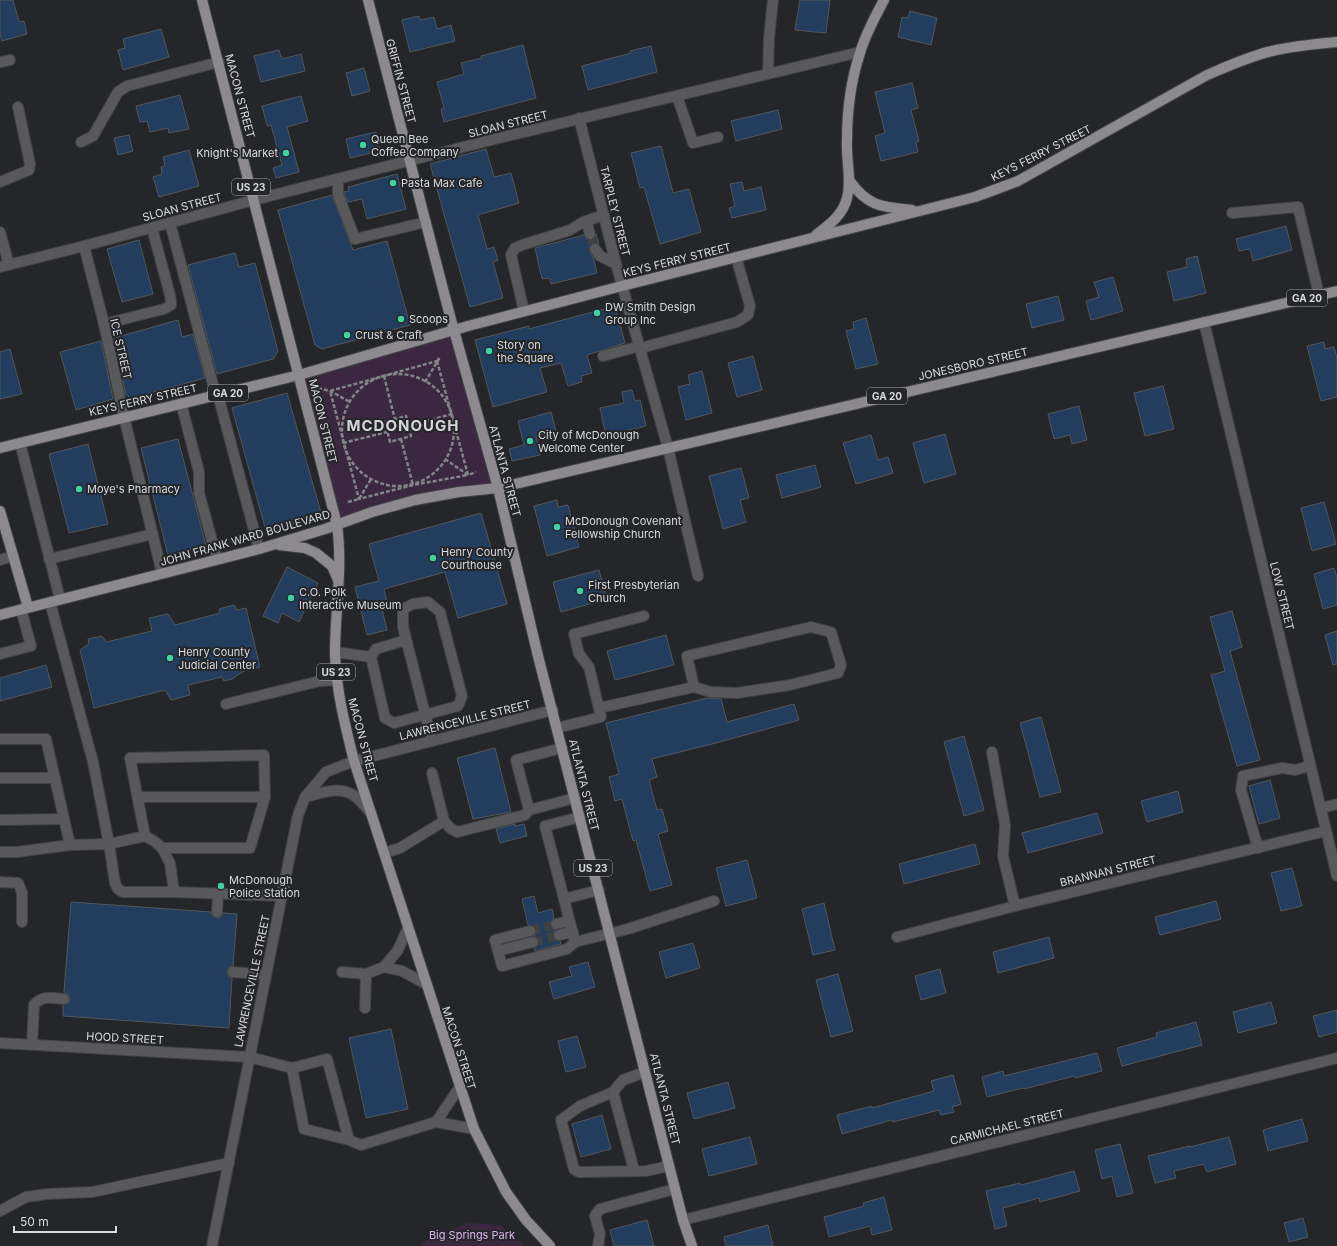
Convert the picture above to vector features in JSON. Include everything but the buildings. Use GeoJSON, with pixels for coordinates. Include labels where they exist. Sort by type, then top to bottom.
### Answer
{"type":"FeatureCollection","features":[{"type":"Feature","properties":{"kind":"main road","name":"MACON STREET"},"geometry":{"type":"LineString","coordinates":[[202,0],[337,525],[339,538],[339,581],[335,652],[336,680],[343,718],[354,761],[474,1129],[506,1192],[526,1220],[550,1246]]}},
{"type":"Feature","properties":{"kind":"main road","name":"GRIFFIN STREET"},"geometry":{"type":"LineString","coordinates":[[368,0],[454,330]]}},
{"type":"Feature","properties":{"kind":"main road"},"geometry":{"type":"LineString","coordinates":[[811,238],[835,219],[843,210],[848,198],[850,180],[847,167],[846,140],[848,113],[860,52],[884,0]]}},
{"type":"Feature","properties":{"kind":"main road","name":"KEYS FERRY STREET"},"geometry":{"type":"LineString","coordinates":[[0,448],[299,375],[454,330],[974,197],[1018,180],[1207,75],[1231,64],[1272,51],[1309,44],[1337,42]]}},
{"type":"Feature","properties":{"kind":"main road"},"geometry":{"type":"LineString","coordinates":[[850,180],[864,198],[874,203],[886,208],[922,210]]}},
{"type":"Feature","properties":{"kind":"main road","name":"JONESBORO STREET"},"geometry":{"type":"LineString","coordinates":[[498,488],[1337,291]]}},
{"type":"Feature","properties":{"kind":"main road","name":"ATLANTA STREET"},"geometry":{"type":"LineString","coordinates":[[454,330],[498,488],[538,656],[683,1220],[692,1246]]}},
{"type":"Feature","properties":{"kind":"main road","name":"JOHN FRANK WARD BOULEVARD"},"geometry":{"type":"LineString","coordinates":[[0,615],[259,549],[337,525],[372,512],[415,500],[459,492],[498,488]]}},
{"type":"Feature","properties":{"kind":"main road"},"geometry":{"type":"LineString","coordinates":[[0,511],[13,556],[24,608]]}},
{"type":"Feature","properties":{"kind":"main road"},"geometry":{"type":"LineString","coordinates":[[273,545],[305,548],[316,553],[332,566],[339,581]]}},
{"type":"Feature","properties":{"kind":"street"},"geometry":{"type":"LineString","coordinates":[[768,73],[768,38],[773,0]]}},
{"type":"Feature","properties":{"kind":"street","name":"SLOAN STREET"},"geometry":{"type":"LineString","coordinates":[[5,266],[254,200],[579,118],[860,52]]}},
{"type":"Feature","properties":{"kind":"street"},"geometry":{"type":"LineString","coordinates":[[81,142],[93,136],[118,92],[127,86],[219,62]]}},
{"type":"Feature","properties":{"kind":"street"},"geometry":{"type":"LineString","coordinates":[[677,96],[693,143],[718,136]]}},
{"type":"Feature","properties":{"kind":"street"},"geometry":{"type":"LineString","coordinates":[[0,182],[29,170],[30,164],[18,107]]}},
{"type":"Feature","properties":{"kind":"street","name":"TARPLEY STREET"},"geometry":{"type":"LineString","coordinates":[[579,118],[616,264],[668,448],[698,576]]}},
{"type":"Feature","properties":{"kind":"street"},"geometry":{"type":"LineString","coordinates":[[338,179],[338,194],[355,239],[426,222]]}},
{"type":"Feature","properties":{"kind":"street"},"geometry":{"type":"LineString","coordinates":[[1232,213],[1298,207],[1319,295]]}},
{"type":"Feature","properties":{"kind":"street"},"geometry":{"type":"LineString","coordinates":[[524,312],[511,255],[515,248],[570,230],[586,221],[604,215]]}},
{"type":"Feature","properties":{"kind":"street"},"geometry":{"type":"LineString","coordinates":[[586,221],[590,234]]}},
{"type":"Feature","properties":{"kind":"street"},"geometry":{"type":"LineString","coordinates":[[170,223],[259,549]]}},
{"type":"Feature","properties":{"kind":"street"},"geometry":{"type":"LineString","coordinates":[[104,324],[164,309],[170,305],[170,295],[152,228]]}},
{"type":"Feature","properties":{"kind":"street"},"geometry":{"type":"LineString","coordinates":[[0,232],[5,266]]}},
{"type":"Feature","properties":{"kind":"street","name":"ICE STREET"},"geometry":{"type":"LineString","coordinates":[[84,246],[104,324],[124,417],[162,573]]}},
{"type":"Feature","properties":{"kind":"street"},"geometry":{"type":"LineString","coordinates":[[595,249],[600,256],[616,264]]}},
{"type":"Feature","properties":{"kind":"street"},"geometry":{"type":"LineString","coordinates":[[603,356],[737,322],[748,316],[750,306],[736,257]]}},
{"type":"Feature","properties":{"kind":"street","name":"LOW STREET"},"geometry":{"type":"LineString","coordinates":[[1204,322],[1337,876]]}},
{"type":"Feature","properties":{"kind":"street"},"geometry":{"type":"LineString","coordinates":[[181,403],[199,472],[199,493],[217,559]]}},
{"type":"Feature","properties":{"kind":"street"},"geometry":{"type":"LineString","coordinates":[[20,442],[49,559],[55,601],[93,762],[115,883],[118,889],[123,892],[174,892],[282,896]]}},
{"type":"Feature","properties":{"kind":"street"},"geometry":{"type":"LineString","coordinates":[[49,559],[153,534]]}},
{"type":"Feature","properties":{"kind":"street"},"geometry":{"type":"LineString","coordinates":[[0,560],[13,556]]}},
{"type":"Feature","properties":{"kind":"street"},"geometry":{"type":"LineString","coordinates":[[406,640],[376,649],[371,657],[385,718],[394,723],[426,716],[458,706],[462,696],[440,612],[428,602],[413,604],[403,609],[403,627],[426,716],[432,741]]}},
{"type":"Feature","properties":{"kind":"street"},"geometry":{"type":"LineString","coordinates":[[0,654],[31,646],[24,608]]}},
{"type":"Feature","properties":{"kind":"street"},"geometry":{"type":"LineString","coordinates":[[557,728],[601,716],[589,667],[579,654],[574,634],[644,616]]}},
{"type":"Feature","properties":{"kind":"street"},"geometry":{"type":"LineString","coordinates":[[599,708],[694,687],[711,692],[737,693],[790,684],[838,673],[841,665],[831,632],[811,627],[687,656],[694,687]]}},
{"type":"Feature","properties":{"kind":"street"},"geometry":{"type":"LineString","coordinates":[[335,652],[371,657]]}},
{"type":"Feature","properties":{"kind":"street"},"geometry":{"type":"LineString","coordinates":[[226,704],[320,681],[336,680]]}},
{"type":"Feature","properties":{"kind":"street","name":"LAWRENCEVILLE STREET"},"geometry":{"type":"LineString","coordinates":[[212,1246],[298,815],[304,797],[326,772],[354,761],[553,710]]}},
{"type":"Feature","properties":{"kind":"street"},"geometry":{"type":"LineString","coordinates":[[0,739],[46,739],[70,845]]}},
{"type":"Feature","properties":{"kind":"street"},"geometry":{"type":"LineString","coordinates":[[529,810],[516,760],[562,748]]}},
{"type":"Feature","properties":{"kind":"street"},"geometry":{"type":"LineString","coordinates":[[992,752],[1005,825],[1003,856],[1015,906]]}},
{"type":"Feature","properties":{"kind":"street"},"geometry":{"type":"LineString","coordinates":[[145,836],[130,758],[264,755],[265,797],[250,848],[162,848]]}},
{"type":"Feature","properties":{"kind":"street"},"geometry":{"type":"LineString","coordinates":[[1258,848],[1241,790],[1243,776],[1282,768],[1295,770],[1310,766]]}},
{"type":"Feature","properties":{"kind":"street"},"geometry":{"type":"LineString","coordinates":[[432,773],[444,821],[450,828],[457,832],[525,814],[529,810],[575,798]]}},
{"type":"Feature","properties":{"kind":"street"},"geometry":{"type":"LineString","coordinates":[[0,778],[55,778]]}},
{"type":"Feature","properties":{"kind":"street"},"geometry":{"type":"LineString","coordinates":[[304,797],[330,791],[342,791],[354,796],[371,813]]}},
{"type":"Feature","properties":{"kind":"street"},"geometry":{"type":"LineString","coordinates":[[138,797],[265,797]]}},
{"type":"Feature","properties":{"kind":"street"},"geometry":{"type":"LineString","coordinates":[[1321,808],[1337,804]]}},
{"type":"Feature","properties":{"kind":"street"},"geometry":{"type":"LineString","coordinates":[[530,931],[495,940],[502,966],[566,949],[574,937],[545,826],[580,817]]}},
{"type":"Feature","properties":{"kind":"street"},"geometry":{"type":"LineString","coordinates":[[0,820],[64,819]]}},
{"type":"Feature","properties":{"kind":"street"},"geometry":{"type":"LineString","coordinates":[[384,853],[400,848],[444,821]]}},
{"type":"Feature","properties":{"kind":"street","name":"BRANNAN STREET"},"geometry":{"type":"LineString","coordinates":[[897,937],[1015,906],[1326,831]]}},
{"type":"Feature","properties":{"kind":"street"},"geometry":{"type":"LineString","coordinates":[[0,852],[17,852],[70,845],[109,844],[145,836],[162,848],[170,863],[174,892]]}},
{"type":"Feature","properties":{"kind":"street"},"geometry":{"type":"LineString","coordinates":[[0,882],[18,883],[22,892],[22,922]]}},
{"type":"Feature","properties":{"kind":"street"},"geometry":{"type":"LineString","coordinates":[[564,899],[599,890]]}},
{"type":"Feature","properties":{"kind":"street"},"geometry":{"type":"LineString","coordinates":[[217,912],[218,894]]}},
{"type":"Feature","properties":{"kind":"street"},"geometry":{"type":"LineString","coordinates":[[559,935],[574,937],[610,933],[628,929],[714,901]]}},
{"type":"Feature","properties":{"kind":"street"},"geometry":{"type":"LineString","coordinates":[[556,924],[570,920]]}},
{"type":"Feature","properties":{"kind":"street"},"geometry":{"type":"LineString","coordinates":[[342,972],[366,974],[384,967],[398,950],[408,928]]}},
{"type":"Feature","properties":{"kind":"street"},"geometry":{"type":"LineString","coordinates":[[498,951],[533,942]]}},
{"type":"Feature","properties":{"kind":"street"},"geometry":{"type":"LineString","coordinates":[[384,967],[402,971],[426,984]]}},
{"type":"Feature","properties":{"kind":"street"},"geometry":{"type":"LineString","coordinates":[[233,972],[266,975]]}},
{"type":"Feature","properties":{"kind":"street"},"geometry":{"type":"LineString","coordinates":[[365,1008],[366,974]]}},
{"type":"Feature","properties":{"kind":"street"},"geometry":{"type":"LineString","coordinates":[[32,1044],[34,1005],[38,1000],[43,998],[64,999]]}},
{"type":"Feature","properties":{"kind":"street","name":"HOOD STREET"},"geometry":{"type":"LineString","coordinates":[[0,1042],[249,1057],[292,1068]]}},
{"type":"Feature","properties":{"kind":"street","name":"CARMICHAEL STREET"},"geometry":{"type":"LineString","coordinates":[[683,1220],[1337,1058]]}},
{"type":"Feature","properties":{"kind":"street"},"geometry":{"type":"LineString","coordinates":[[349,1140],[327,1059],[292,1068],[304,1129],[349,1140],[361,1145],[436,1122],[474,1129]]}},
{"type":"Feature","properties":{"kind":"street"},"geometry":{"type":"LineString","coordinates":[[645,1072],[623,1080],[613,1092],[580,1106],[561,1120],[574,1169],[579,1172],[646,1171],[670,1166]]}},
{"type":"Feature","properties":{"kind":"street"},"geometry":{"type":"LineString","coordinates":[[436,1122],[460,1088]]}},
{"type":"Feature","properties":{"kind":"street"},"geometry":{"type":"LineString","coordinates":[[613,1092],[634,1170]]}},
{"type":"Feature","properties":{"kind":"street"},"geometry":{"type":"LineString","coordinates":[[0,1211],[26,1197],[47,1194],[92,1192],[229,1163]]}},
{"type":"Feature","properties":{"kind":"street"},"geometry":{"type":"LineString","coordinates":[[598,1246],[600,1234],[595,1216],[600,1209],[675,1189]]}},
{"type":"Feature","properties":{"kind":"path"},"geometry":{"type":"LineString","coordinates":[[425,382],[440,357]]}},
{"type":"Feature","properties":{"kind":"path"},"geometry":{"type":"LineString","coordinates":[[330,391],[437,361]]}},
{"type":"Feature","properties":{"kind":"path"},"geometry":{"type":"LineString","coordinates":[[437,361],[468,475]]}},
{"type":"Feature","properties":{"kind":"path"},"geometry":{"type":"LineString","coordinates":[[401,374],[418,378],[425,382],[433,386],[444,399],[452,414],[454,432],[451,449],[445,460],[442,465],[429,477],[413,485],[395,486],[371,479],[362,473],[350,460],[343,444],[342,426],[346,409],[355,395],[368,383],[384,376],[401,374]]}},
{"type":"Feature","properties":{"kind":"path"},"geometry":{"type":"LineString","coordinates":[[384,376],[395,420]]}},
{"type":"Feature","properties":{"kind":"path"},"geometry":{"type":"LineString","coordinates":[[318,388],[330,391],[350,402]]}},
{"type":"Feature","properties":{"kind":"path"},"geometry":{"type":"LineString","coordinates":[[330,391],[359,499]]}},
{"type":"Feature","properties":{"kind":"path"},"geometry":{"type":"LineString","coordinates":[[408,426],[452,414]]}},
{"type":"Feature","properties":{"kind":"path"},"geometry":{"type":"LineString","coordinates":[[406,416],[408,426],[411,436],[390,442],[385,422],[406,416]]}},
{"type":"Feature","properties":{"kind":"path"},"geometry":{"type":"LineString","coordinates":[[343,444],[387,432]]}},
{"type":"Feature","properties":{"kind":"path"},"geometry":{"type":"LineString","coordinates":[[401,439],[413,485]]}},
{"type":"Feature","properties":{"kind":"path"},"geometry":{"type":"LineString","coordinates":[[445,460],[468,475]]}},
{"type":"Feature","properties":{"kind":"path"},"geometry":{"type":"LineString","coordinates":[[348,502],[413,485],[468,475],[476,472]]}},
{"type":"Feature","properties":{"kind":"path"},"geometry":{"type":"LineString","coordinates":[[359,499],[371,479]]}},
{"type":"Feature","properties":{"kind":"green space"},"geometry":{"type":"Polygon","coordinates":[[[454,330],[498,488],[337,525],[299,375],[454,330]]]}},
{"type":"Feature","properties":{"kind":"green space","name":"Big Springs Park"},"geometry":{"type":"Polygon","coordinates":[[[468,1223],[500,1225],[525,1246],[418,1246],[436,1235],[468,1223]]]}},
{"type":"Feature","properties":{"kind":"tunnel"},"geometry":{"type":"LineString","coordinates":[[590,234],[595,249]]}},
{"type":"Feature","properties":{"kind":"tunnel"},"geometry":{"type":"LineString","coordinates":[[530,931],[556,924]]}},
{"type":"Feature","properties":{"kind":"tunnel"},"geometry":{"type":"LineString","coordinates":[[533,942],[559,935]]}},
{"type":"Feature","properties":{"kind":"place","name":"Queen Bee Coffee Company"},"geometry":{"type":"Point","coordinates":[363,145]}},
{"type":"Feature","properties":{"kind":"place","name":"Knight's Market"},"geometry":{"type":"Point","coordinates":[286,153]}},
{"type":"Feature","properties":{"kind":"place","name":"Pasta Max Cafe"},"geometry":{"type":"Point","coordinates":[393,183]}},
{"type":"Feature","properties":{"kind":"place","name":"DW Smith Design Group Inc"},"geometry":{"type":"Point","coordinates":[597,313]}},
{"type":"Feature","properties":{"kind":"place","name":"Scoops"},"geometry":{"type":"Point","coordinates":[401,319]}},
{"type":"Feature","properties":{"kind":"place","name":"Crust & Craft"},"geometry":{"type":"Point","coordinates":[347,335]}},
{"type":"Feature","properties":{"kind":"place","name":"Story on the Square"},"geometry":{"type":"Point","coordinates":[489,351]}},
{"type":"Feature","properties":{"kind":"place","name":"City of McDonough Welcome Center"},"geometry":{"type":"Point","coordinates":[530,441]}},
{"type":"Feature","properties":{"kind":"place","name":"Moye's Pharmacy"},"geometry":{"type":"Point","coordinates":[79,489]}},
{"type":"Feature","properties":{"kind":"place","name":"McDonough Covenant Fellowship Church"},"geometry":{"type":"Point","coordinates":[557,527]}},
{"type":"Feature","properties":{"kind":"place","name":"Henry County Courthouse"},"geometry":{"type":"Point","coordinates":[433,558]}},
{"type":"Feature","properties":{"kind":"place","name":"First Presbyterian Church"},"geometry":{"type":"Point","coordinates":[580,591]}},
{"type":"Feature","properties":{"kind":"place","name":"C.O. Polk Interactive Museum"},"geometry":{"type":"Point","coordinates":[291,598]}},
{"type":"Feature","properties":{"kind":"place","name":"Henry County Judicial Center"},"geometry":{"type":"Point","coordinates":[170,658]}},
{"type":"Feature","properties":{"kind":"place","name":"McDonough Police Station"},"geometry":{"type":"Point","coordinates":[221,886]}},
{"type":"Feature","properties":{"kind":"district","name":"MCDONOUGH"},"geometry":{"type":"Point","coordinates":[403,425]}}]}
